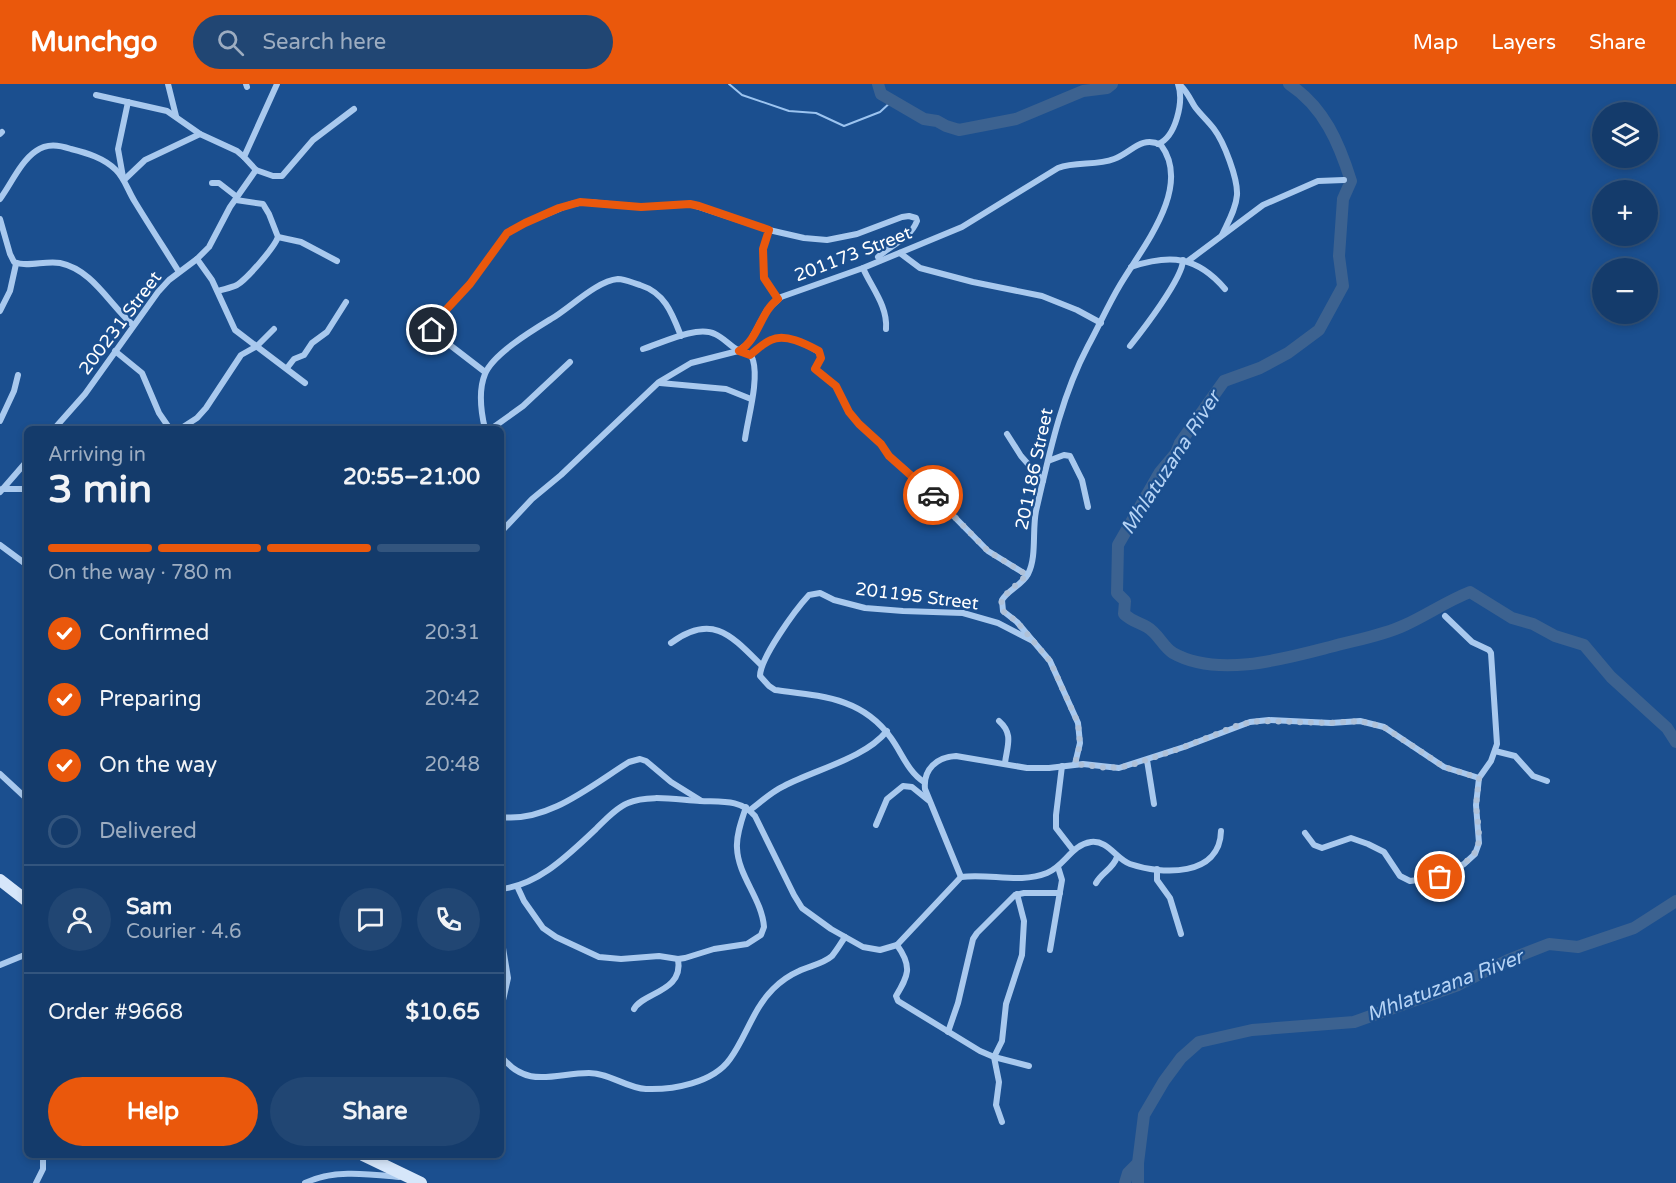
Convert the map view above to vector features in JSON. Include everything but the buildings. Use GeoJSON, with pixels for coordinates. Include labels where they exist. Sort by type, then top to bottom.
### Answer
{"type":"FeatureCollection","features":[{"type":"Feature","properties":{"kind":"street"},"geometry":{"type":"LineString","coordinates":[[168,84],[176,116]]}},
{"type":"Feature","properties":{"kind":"street"},"geometry":{"type":"LineString","coordinates":[[244,157],[277,84]]}},
{"type":"Feature","properties":{"kind":"street"},"geometry":{"type":"LineString","coordinates":[[1158,144],[1166,141],[1174,125],[1181,101],[1179,84]]}},
{"type":"Feature","properties":{"kind":"street"},"geometry":{"type":"LineString","coordinates":[[1179,84],[1219,136],[1236,183],[1237,196],[1234,208],[1219,239]]}},
{"type":"Feature","properties":{"kind":"street"},"geometry":{"type":"LineString","coordinates":[[96,95],[148,105],[176,116],[200,134],[237,151],[256,170],[278,177],[284,175],[292,162],[313,140],[354,110]]}},
{"type":"Feature","properties":{"kind":"street"},"geometry":{"type":"LineString","coordinates":[[128,102],[118,149],[124,179],[134,200],[179,272]]}},
{"type":"Feature","properties":{"kind":"street"},"geometry":{"type":"LineString","coordinates":[[124,179],[145,160],[200,134]]}},
{"type":"Feature","properties":{"kind":"street","name":"201173 Street"},"geometry":{"type":"LineString","coordinates":[[739,351],[749,343],[767,310],[778,299],[863,268],[962,226],[1058,168],[1114,159],[1144,142],[1158,144]]}},
{"type":"Feature","properties":{"kind":"street","name":"201186 Street"},"geometry":{"type":"LineString","coordinates":[[1027,575],[1033,552],[1035,519],[1043,481],[1066,397],[1079,363],[1158,223],[1170,188],[1170,166],[1166,153],[1158,144]]}},
{"type":"Feature","properties":{"kind":"street"},"geometry":{"type":"LineString","coordinates":[[0,199],[34,152],[46,146],[60,146],[95,156],[111,166],[124,179]]}},
{"type":"Feature","properties":{"kind":"street","name":"200231 Street"},"geometry":{"type":"LineString","coordinates":[[57,426],[85,394],[158,292],[209,247],[256,170]]}},
{"type":"Feature","properties":{"kind":"street"},"geometry":{"type":"LineString","coordinates":[[1130,346],[1151,319],[1186,261],[1219,239],[1250,213],[1274,200],[1318,181],[1344,180]]}},
{"type":"Feature","properties":{"kind":"street"},"geometry":{"type":"LineString","coordinates":[[212,183],[219,183],[237,199],[263,204],[278,237],[274,245],[243,280],[236,286],[218,291]]}},
{"type":"Feature","properties":{"kind":"street"},"geometry":{"type":"LineString","coordinates":[[485,372],[433,332],[431,327],[470,284],[507,233],[559,208],[588,202],[641,207],[690,204],[769,230],[827,240],[857,234],[902,217],[916,218],[917,221],[911,232],[883,252],[878,257],[881,260]]}},
{"type":"Feature","properties":{"kind":"street"},"geometry":{"type":"LineString","coordinates":[[0,219],[10,254],[16,264],[10,291],[0,311]]}},
{"type":"Feature","properties":{"kind":"street"},"geometry":{"type":"LineString","coordinates":[[769,230],[763,249],[764,278],[778,299]]}},
{"type":"Feature","properties":{"kind":"street"},"geometry":{"type":"LineString","coordinates":[[278,237],[301,242],[337,261]]}},
{"type":"Feature","properties":{"kind":"street"},"geometry":{"type":"LineString","coordinates":[[900,253],[920,268],[1042,297],[1064,304],[1101,323]]}},
{"type":"Feature","properties":{"kind":"street"},"geometry":{"type":"LineString","coordinates":[[197,259],[218,291],[235,330],[305,383]]}},
{"type":"Feature","properties":{"kind":"street"},"geometry":{"type":"LineString","coordinates":[[1131,268],[1164,260],[1186,261],[1208,272],[1225,289]]}},
{"type":"Feature","properties":{"kind":"street"},"geometry":{"type":"LineString","coordinates":[[16,264],[48,261],[79,270],[93,281],[112,305],[133,325]]}},
{"type":"Feature","properties":{"kind":"street"},"geometry":{"type":"LineString","coordinates":[[863,268],[879,298],[886,318],[886,328]]}},
{"type":"Feature","properties":{"kind":"street"},"geometry":{"type":"LineString","coordinates":[[485,426],[481,396],[485,372],[517,341],[588,293],[615,280],[625,280],[660,295],[673,315],[681,336]]}},
{"type":"Feature","properties":{"kind":"street"},"geometry":{"type":"LineString","coordinates":[[287,368],[294,359],[304,355],[312,343],[327,332],[346,302]]}},
{"type":"Feature","properties":{"kind":"street"},"geometry":{"type":"LineString","coordinates":[[185,426],[197,418],[206,408],[241,355],[257,346],[274,329]]}},
{"type":"Feature","properties":{"kind":"street"},"geometry":{"type":"LineString","coordinates":[[644,349],[696,332],[709,332],[739,351],[750,355]]}},
{"type":"Feature","properties":{"kind":"street"},"geometry":{"type":"LineString","coordinates":[[750,355],[770,340],[786,338],[819,351],[821,358],[815,369],[836,386],[849,412],[859,424],[988,551],[1027,575],[1004,596],[1001,607],[1033,641]]}},
{"type":"Feature","properties":{"kind":"street"},"geometry":{"type":"LineString","coordinates":[[114,351],[142,374],[159,413],[168,426]]}},
{"type":"Feature","properties":{"kind":"street"},"geometry":{"type":"LineString","coordinates":[[504,529],[532,499],[561,476],[660,382],[691,363],[739,351]]}},
{"type":"Feature","properties":{"kind":"street"},"geometry":{"type":"LineString","coordinates":[[745,439],[752,399],[754,367],[750,355]]}},
{"type":"Feature","properties":{"kind":"street"},"geometry":{"type":"LineString","coordinates":[[495,426],[523,406],[570,363]]}},
{"type":"Feature","properties":{"kind":"street"},"geometry":{"type":"LineString","coordinates":[[0,421],[14,391],[18,375]]}},
{"type":"Feature","properties":{"kind":"street"},"geometry":{"type":"LineString","coordinates":[[660,382],[726,390],[752,399]]}},
{"type":"Feature","properties":{"kind":"street"},"geometry":{"type":"LineString","coordinates":[[1007,434],[1043,481]]}},
{"type":"Feature","properties":{"kind":"street"},"geometry":{"type":"LineString","coordinates":[[1048,461],[1064,455],[1070,456],[1082,480],[1088,507]]}},
{"type":"Feature","properties":{"kind":"street"},"geometry":{"type":"LineString","coordinates":[[1,491],[24,464]]}},
{"type":"Feature","properties":{"kind":"street"},"geometry":{"type":"LineString","coordinates":[[1,491],[24,489]]}},
{"type":"Feature","properties":{"kind":"street"},"geometry":{"type":"LineString","coordinates":[[0,545],[24,563]]}},
{"type":"Feature","properties":{"kind":"street","name":"201195 Street"},"geometry":{"type":"LineString","coordinates":[[761,665],[771,647],[805,600],[817,592],[834,600],[865,608],[963,613],[998,623],[1033,641],[1050,661],[1078,723],[1080,744],[1075,764]]}},
{"type":"Feature","properties":{"kind":"street"},"geometry":{"type":"LineString","coordinates":[[1305,833],[1314,845],[1322,848],[1351,838],[1378,848],[1384,852],[1403,878],[1415,881],[1440,877],[1470,859],[1474,854],[1479,843],[1476,806],[1479,778],[1491,761],[1497,735],[1491,653],[1472,642],[1445,616]]}},
{"type":"Feature","properties":{"kind":"street"},"geometry":{"type":"LineString","coordinates":[[671,644],[695,630],[715,629],[728,635],[761,665],[760,676],[775,690],[844,701],[877,720],[887,731],[915,775],[924,782],[929,800],[961,877]]}},
{"type":"Feature","properties":{"kind":"street"},"geometry":{"type":"LineString","coordinates":[[924,782],[935,762],[949,756],[1027,768],[1075,764],[1119,768],[1250,722],[1269,720],[1360,721],[1384,727],[1444,767],[1479,778]]}},
{"type":"Feature","properties":{"kind":"street"},"geometry":{"type":"LineString","coordinates":[[999,721],[1006,727],[1009,734],[1005,763]]}},
{"type":"Feature","properties":{"kind":"street"},"geometry":{"type":"LineString","coordinates":[[517,886],[539,924],[548,932],[592,955],[608,958],[659,956],[678,959],[714,949],[747,944],[763,932],[764,923],[744,876],[737,850],[748,808],[787,784],[862,751],[880,739],[887,731]]}},
{"type":"Feature","properties":{"kind":"street"},"geometry":{"type":"LineString","coordinates":[[1495,751],[1515,756],[1533,776],[1547,781]]}},
{"type":"Feature","properties":{"kind":"street"},"geometry":{"type":"LineString","coordinates":[[504,818],[523,817],[565,803],[629,762],[640,759],[702,801]]}},
{"type":"Feature","properties":{"kind":"street"},"geometry":{"type":"LineString","coordinates":[[1147,760],[1154,804]]}},
{"type":"Feature","properties":{"kind":"street"},"geometry":{"type":"LineString","coordinates":[[1062,766],[1056,828],[1072,850]]}},
{"type":"Feature","properties":{"kind":"street"},"geometry":{"type":"LineString","coordinates":[[0,774],[24,796]]}},
{"type":"Feature","properties":{"kind":"street"},"geometry":{"type":"LineString","coordinates":[[876,825],[887,799],[903,786],[912,787],[929,800]]}},
{"type":"Feature","properties":{"kind":"street"},"geometry":{"type":"LineString","coordinates":[[504,888],[517,886],[550,869],[628,802],[656,799],[731,802],[748,808],[755,816],[798,903],[808,914],[863,947],[873,950],[886,949],[897,945],[961,877],[1029,877],[1047,873],[1058,867],[1072,850],[1090,842],[1100,843],[1117,857],[1131,864],[1157,869],[1183,870],[1207,862],[1219,848],[1221,831]]}},
{"type":"Feature","properties":{"kind":"street"},"geometry":{"type":"LineString","coordinates":[[1096,882],[1112,867],[1117,857]]}},
{"type":"Feature","properties":{"kind":"street"},"geometry":{"type":"LineString","coordinates":[[1050,950],[1062,880],[1058,867]]}},
{"type":"Feature","properties":{"kind":"street"},"geometry":{"type":"LineString","coordinates":[[1157,869],[1156,878],[1170,898],[1181,934]]}},
{"type":"Feature","properties":{"kind":"street"},"geometry":{"type":"LineString","coordinates":[[0,880],[24,899]]}},
{"type":"Feature","properties":{"kind":"street"},"geometry":{"type":"LineString","coordinates":[[948,1032],[975,936],[1017,894],[1060,893]]}},
{"type":"Feature","properties":{"kind":"street"},"geometry":{"type":"LineString","coordinates":[[1002,1122],[996,1105],[999,1082],[994,1057],[1002,1041],[1006,1004],[1022,955],[1024,921],[1017,894]]}},
{"type":"Feature","properties":{"kind":"street"},"geometry":{"type":"LineString","coordinates":[[504,1059],[516,1071],[539,1079],[588,1073],[608,1076],[636,1088],[667,1089],[690,1084],[717,1071],[729,1060],[758,1008],[773,988],[798,971],[832,956],[845,936]]}},
{"type":"Feature","properties":{"kind":"street"},"geometry":{"type":"LineString","coordinates":[[897,945],[905,958],[907,973],[897,999],[948,1032],[994,1057],[1029,1066]]}},
{"type":"Feature","properties":{"kind":"street"},"geometry":{"type":"LineString","coordinates":[[504,954],[508,978],[504,996]]}},
{"type":"Feature","properties":{"kind":"street"},"geometry":{"type":"LineString","coordinates":[[0,965],[24,955]]}},
{"type":"Feature","properties":{"kind":"street"},"geometry":{"type":"LineString","coordinates":[[634,1009],[642,1000],[658,994],[675,977],[679,970],[678,959]]}},
{"type":"Feature","properties":{"kind":"street"},"geometry":{"type":"LineString","coordinates":[[36,1183],[43,1169],[43,1158]]}},
{"type":"Feature","properties":{"kind":"street"},"geometry":{"type":"LineString","coordinates":[[369,1158],[416,1181]]}},
{"type":"Feature","properties":{"kind":"street"},"geometry":{"type":"LineString","coordinates":[[305,1183],[358,1173],[416,1181]]}},
{"type":"Feature","properties":{"kind":"waterway"},"geometry":{"type":"LineString","coordinates":[[729,84],[742,95],[789,111],[816,113],[844,126],[880,112],[893,100]]}},
{"type":"Feature","properties":{"kind":"waterway","name":"Mhlatuzana River"},"geometry":{"type":"LineString","coordinates":[[878,84],[881,94],[924,119],[937,121],[959,130],[1016,119],[1083,91],[1107,88],[1112,84]]}},
{"type":"Feature","properties":{"kind":"waterway","name":"Mhlatuzana River"},"geometry":{"type":"LineString","coordinates":[[1289,84],[1312,104],[1329,127],[1351,181],[1343,199],[1339,256],[1343,286],[1319,330],[1288,353],[1260,368],[1224,381],[1180,443],[1176,453],[1160,472],[1118,545],[1117,593],[1125,601],[1124,614],[1151,630],[1173,653],[1190,660],[1210,664],[1251,664],[1292,657],[1378,635],[1405,625],[1470,592],[1512,618],[1584,645],[1611,677],[1667,728],[1676,742]]}},
{"type":"Feature","properties":{"kind":"waterway","name":"Mhlatuzana River"},"geometry":{"type":"LineString","coordinates":[[1138,1183],[1144,1115],[1181,1058],[1199,1042],[1252,1030],[1354,1022],[1458,985],[1508,960],[1549,944],[1578,947],[1634,928],[1676,901]]}},
{"type":"Feature","properties":{"kind":"waterway","name":"Mhlatuzana River"},"geometry":{"type":"LineString","coordinates":[[1125,1183],[1128,1173],[1138,1163]]}},
{"type":"Feature","properties":{"kind":"way so far"},"geometry":{"type":"LineString","coordinates":[[933,495],[988,551],[1027,575],[1004,596],[1001,607],[1050,661],[1078,723],[1080,744],[1075,764],[1108,768],[1129,766],[1241,724],[1261,721],[1375,723],[1395,733],[1444,767],[1479,778],[1476,806],[1479,830],[1478,848],[1464,864],[1440,877]]}},
{"type":"Feature","properties":{"kind":"route"},"geometry":{"type":"LineString","coordinates":[[432,330],[432,325],[470,284],[507,233],[514,228],[559,208],[580,202],[641,207],[690,204],[699,206],[769,230],[763,249],[764,278],[778,299],[767,310],[749,343],[739,351],[750,355],[774,338],[786,338],[819,351],[821,358],[815,369],[836,386],[846,408],[857,423],[872,434],[889,456],[911,473],[933,495]]}}]}
